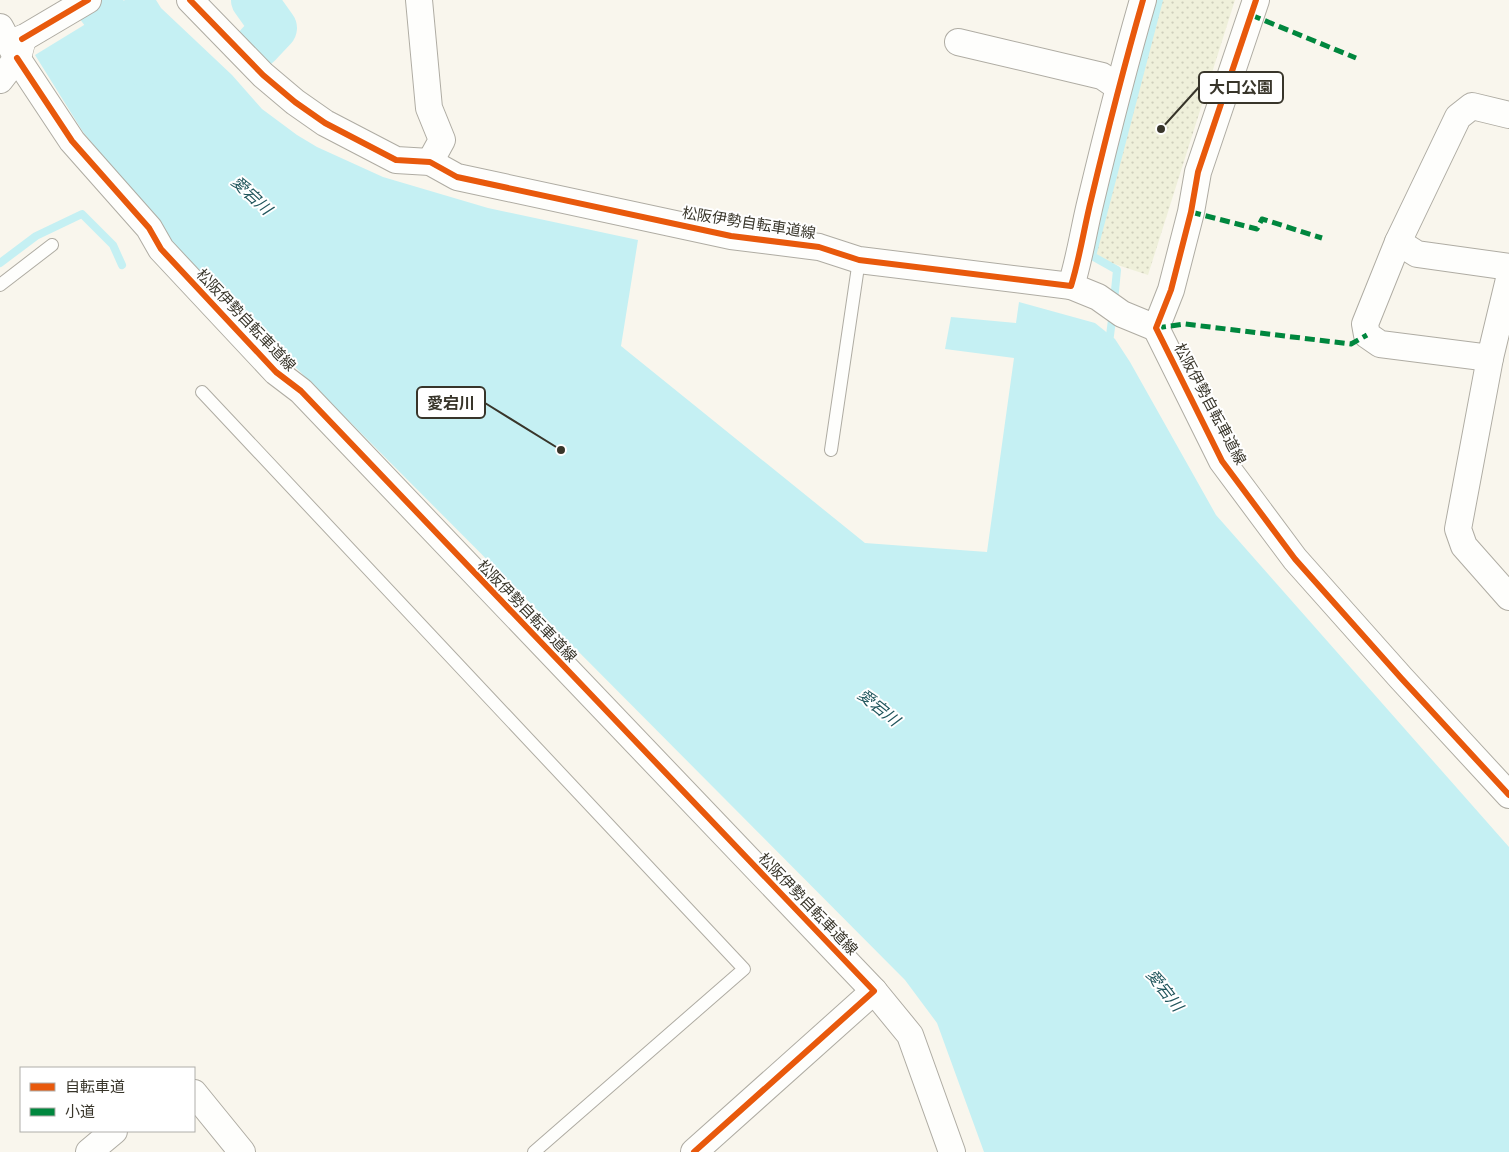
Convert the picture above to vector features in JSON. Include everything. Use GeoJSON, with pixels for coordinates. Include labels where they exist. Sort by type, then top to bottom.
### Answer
{"type":"FeatureCollection","features":[{"type":"Feature","properties":{"kind":"street"},"geometry":{"type":"LineString","coordinates":[[0,80],[13,41],[88,0]]}},
{"type":"Feature","properties":{"kind":"street","name":"松阪伊勢自転車道線"},"geometry":{"type":"LineString","coordinates":[[190,0],[263,75],[295,102],[325,123],[396,160],[430,162],[457,177],[731,236],[820,247],[859,260],[1071,286],[1098,296],[1122,314],[1156,328],[1222,461],[1296,559],[1400,678],[1509,795]]}},
{"type":"Feature","properties":{"kind":"street"},"geometry":{"type":"LineString","coordinates":[[419,0],[429,108],[442,140],[430,162]]}},
{"type":"Feature","properties":{"kind":"street"},"geometry":{"type":"LineString","coordinates":[[1071,286],[1118,87],[1143,0]]}},
{"type":"Feature","properties":{"kind":"street"},"geometry":{"type":"LineString","coordinates":[[1156,328],[1171,290],[1191,212],[1198,172],[1256,0]]}},
{"type":"Feature","properties":{"kind":"street","name":"松阪伊勢自転車道線"},"geometry":{"type":"LineString","coordinates":[[13,41],[72,141],[149,228],[161,250],[276,372],[301,391],[874,991],[910,1035],[952,1152]]}},
{"type":"Feature","properties":{"kind":"street"},"geometry":{"type":"LineString","coordinates":[[958,42],[1102,76],[1118,87]]}},
{"type":"Feature","properties":{"kind":"street"},"geometry":{"type":"LineString","coordinates":[[1490,358],[1380,344],[1367,335],[1365,324],[1398,242],[1458,117],[1472,106],[1509,115]]}},
{"type":"Feature","properties":{"kind":"street"},"geometry":{"type":"LineString","coordinates":[[1398,242],[1417,254],[1509,267]]}},
{"type":"Feature","properties":{"kind":"street"},"geometry":{"type":"LineString","coordinates":[[1509,278],[1490,358],[1458,529],[1464,546],[1509,597]]}},
{"type":"Feature","properties":{"kind":"street"},"geometry":{"type":"LineString","coordinates":[[694,1152],[874,991]]}},
{"type":"Feature","properties":{"kind":"street"},"geometry":{"type":"LineString","coordinates":[[195,1094],[242,1152]]}},
{"type":"Feature","properties":{"kind":"street"},"geometry":{"type":"LineString","coordinates":[[89,1152],[113,1132]]}},
{"type":"Feature","properties":{"kind":"lane"},"geometry":{"type":"LineString","coordinates":[[0,285],[52,245]]}},
{"type":"Feature","properties":{"kind":"lane"},"geometry":{"type":"LineString","coordinates":[[831,450],[859,260]]}},
{"type":"Feature","properties":{"kind":"lane"},"geometry":{"type":"LineString","coordinates":[[202,392],[744,969],[534,1152]]}},
{"type":"Feature","properties":{"kind":"green space"},"geometry":{"type":"Polygon","coordinates":[[[1162,0],[1235,0],[1148,275],[1093,257],[1162,0]]]}},
{"type":"Feature","properties":{"kind":"water"},"geometry":{"type":"Polygon","coordinates":[[[125,0],[156,0],[161,8],[232,75],[262,109],[317,147],[383,177],[488,208],[638,240],[621,346],[865,543],[987,552],[1014,358],[945,349],[951,317],[1016,323],[1019,302],[1095,323],[1115,339],[1130,362],[1216,515],[1509,847],[1509,1152],[984,1152],[937,1023],[905,980],[177,248],[83,132],[35,55],[125,0]]]}},
{"type":"Feature","properties":{"kind":"waterway","name":"愛宕川"},"geometry":{"type":"LineString","coordinates":[[94,0],[143,63]]}},
{"type":"Feature","properties":{"kind":"waterway"},"geometry":{"type":"LineString","coordinates":[[254,0],[274,28],[258,45]]}},
{"type":"Feature","properties":{"kind":"waterway"},"geometry":{"type":"LineString","coordinates":[[1114,301],[1117,270],[1092,256],[1159,0]]}},
{"type":"Feature","properties":{"kind":"waterway"},"geometry":{"type":"LineString","coordinates":[[0,263],[36,236],[82,214],[113,245],[122,265]]}},
{"type":"Feature","properties":{"kind":"waterway"},"geometry":{"type":"LineString","coordinates":[[1109,343],[1113,312]]}},
{"type":"Feature","properties":{"kind":"marked path"},"geometry":{"type":"LineString","coordinates":[[1251,15],[1356,58]]}},
{"type":"Feature","properties":{"kind":"marked path"},"geometry":{"type":"LineString","coordinates":[[1191,212],[1257,229],[1262,219],[1322,238]]}},
{"type":"Feature","properties":{"kind":"marked path"},"geometry":{"type":"LineString","coordinates":[[1156,328],[1185,324],[1351,344],[1367,335]]}},
{"type":"Feature","properties":{"kind":"cycle path"},"geometry":{"type":"LineString","coordinates":[[22,39],[88,0]]}},
{"type":"Feature","properties":{"kind":"cycle path"},"geometry":{"type":"LineString","coordinates":[[190,0],[263,75],[295,102],[325,123],[396,160],[430,162],[457,177],[731,236],[819,247],[859,260],[1071,286],[1109,125],[1143,0]]}},
{"type":"Feature","properties":{"kind":"cycle path"},"geometry":{"type":"LineString","coordinates":[[1256,0],[1198,172],[1191,212],[1171,290],[1156,328],[1222,461],[1295,559],[1509,795]]}},
{"type":"Feature","properties":{"kind":"cycle path"},"geometry":{"type":"LineString","coordinates":[[17,58],[72,141],[149,228],[161,249],[276,372],[301,391],[874,991],[694,1152]]}},
{"type":"Feature","properties":{"kind":"place","name":"大口公園"},"geometry":{"type":"Point","coordinates":[1161,129]}},
{"type":"Feature","properties":{"kind":"place","name":"愛宕川"},"geometry":{"type":"Point","coordinates":[561,450]}}]}
